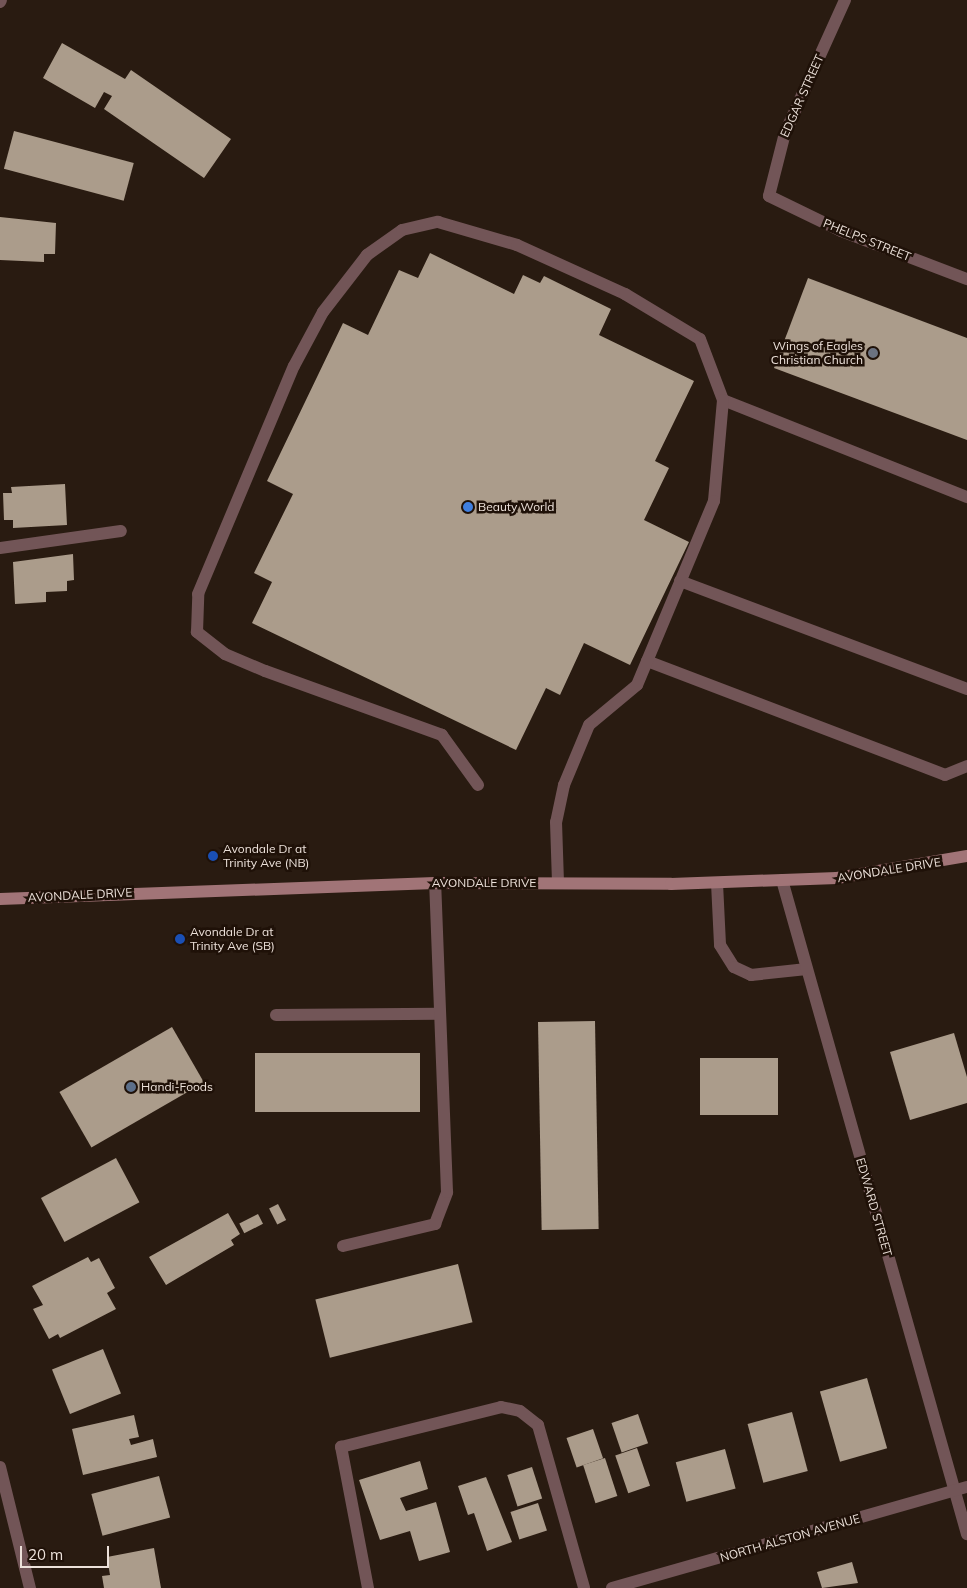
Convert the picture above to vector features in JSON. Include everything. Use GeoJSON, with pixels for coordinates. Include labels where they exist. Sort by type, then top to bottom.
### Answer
{"type":"FeatureCollection","features":[{"type":"Feature","properties":{"kind":"main road","name":"AVONDALE DRIVE"},"geometry":{"type":"LineString","coordinates":[[0,898],[435,883],[716,883],[879,873],[967,856]]}},
{"type":"Feature","properties":{"kind":"street","name":"EDGAR STREET"},"geometry":{"type":"LineString","coordinates":[[769,196],[784,133],[845,0]]}},
{"type":"Feature","properties":{"kind":"street","name":"PHELPS STREET"},"geometry":{"type":"LineString","coordinates":[[769,196],[840,231],[967,279]]}},
{"type":"Feature","properties":{"kind":"street"},"geometry":{"type":"LineString","coordinates":[[478,785],[442,735],[265,671],[225,654],[197,632],[198,594],[294,366],[323,312],[368,255],[402,230],[438,222],[517,245],[625,294],[700,339],[723,400],[714,501],[637,685],[589,725],[564,785],[556,822],[558,882]]}},
{"type":"Feature","properties":{"kind":"street"},"geometry":{"type":"LineString","coordinates":[[723,400],[967,497]]}},
{"type":"Feature","properties":{"kind":"street"},"geometry":{"type":"LineString","coordinates":[[0,548],[121,531]]}},
{"type":"Feature","properties":{"kind":"street"},"geometry":{"type":"LineString","coordinates":[[680,582],[967,689]]}},
{"type":"Feature","properties":{"kind":"street"},"geometry":{"type":"LineString","coordinates":[[647,661],[945,775],[967,766]]}},
{"type":"Feature","properties":{"kind":"street","name":"EDWARD STREET"},"geometry":{"type":"LineString","coordinates":[[782,880],[961,1489],[967,1534]]}},
{"type":"Feature","properties":{"kind":"street"},"geometry":{"type":"LineString","coordinates":[[342,1246],[435,1224],[447,1192],[438,1014],[435,883]]}},
{"type":"Feature","properties":{"kind":"street"},"geometry":{"type":"LineString","coordinates":[[716,883],[720,945],[734,967],[751,975],[807,969]]}},
{"type":"Feature","properties":{"kind":"street"},"geometry":{"type":"LineString","coordinates":[[276,1015],[438,1014]]}},
{"type":"Feature","properties":{"kind":"street"},"geometry":{"type":"LineString","coordinates":[[368,1588],[341,1446],[501,1406],[520,1411],[538,1425],[584,1588]]}},
{"type":"Feature","properties":{"kind":"street"},"geometry":{"type":"LineString","coordinates":[[0,1467],[30,1588]]}},
{"type":"Feature","properties":{"kind":"street","name":"NORTH ALSTON AVENUE"},"geometry":{"type":"LineString","coordinates":[[612,1588],[961,1489]]}},
{"type":"Feature","properties":{"kind":"building"},"geometry":{"type":"Polygon","coordinates":[[[62,43],[125,79],[131,70],[231,139],[204,178],[104,109],[112,96],[104,92],[95,108],[43,78],[62,43]]]}},
{"type":"Feature","properties":{"kind":"building"},"geometry":{"type":"Polygon","coordinates":[[[14,131],[134,163],[124,201],[4,169],[14,131]]]}},
{"type":"Feature","properties":{"kind":"building"},"geometry":{"type":"Polygon","coordinates":[[[0,217],[56,223],[55,254],[44,254],[44,262],[0,260],[0,217]]]}},
{"type":"Feature","properties":{"kind":"building","name":"Beauty World"},"geometry":{"type":"Polygon","coordinates":[[[430,253],[514,294],[523,275],[540,283],[544,276],[611,309],[599,335],[694,381],[655,461],[669,468],[644,520],[689,542],[630,665],[584,643],[560,695],[546,688],[516,750],[252,623],[272,582],[254,573],[293,494],[267,481],[343,323],[368,335],[399,270],[418,278],[430,253]]]}},
{"type":"Feature","properties":{"kind":"building","name":"Wings of Eagles Christian Church"},"geometry":{"type":"Polygon","coordinates":[[[808,278],[967,338],[967,440],[774,368],[808,278]]]}},
{"type":"Feature","properties":{"kind":"building"},"geometry":{"type":"Polygon","coordinates":[[[65,484],[67,525],[13,528],[13,520],[4,520],[3,493],[12,493],[11,487],[65,484]]]}},
{"type":"Feature","properties":{"kind":"building"},"geometry":{"type":"Polygon","coordinates":[[[73,554],[74,580],[67,581],[67,591],[46,592],[46,602],[15,604],[13,562],[73,554]]]}},
{"type":"Feature","properties":{"kind":"building"},"geometry":{"type":"Polygon","coordinates":[[[595,1021],[599,1229],[542,1230],[538,1022],[595,1021]]]}},
{"type":"Feature","properties":{"kind":"building","name":"Handi-Foods"},"geometry":{"type":"Polygon","coordinates":[[[172,1027],[204,1082],[91,1147],[59,1092],[172,1027]]]}},
{"type":"Feature","properties":{"kind":"building"},"geometry":{"type":"Polygon","coordinates":[[[954,1033],[967,1077],[967,1103],[910,1120],[890,1052],[954,1033]]]}},
{"type":"Feature","properties":{"kind":"building"},"geometry":{"type":"Polygon","coordinates":[[[255,1053],[420,1053],[420,1112],[255,1112],[255,1053]]]}},
{"type":"Feature","properties":{"kind":"building"},"geometry":{"type":"Polygon","coordinates":[[[700,1058],[778,1058],[778,1115],[700,1115],[700,1058]]]}},
{"type":"Feature","properties":{"kind":"building"},"geometry":{"type":"Polygon","coordinates":[[[116,1158],[139,1202],[64,1242],[41,1198],[116,1158]]]}},
{"type":"Feature","properties":{"kind":"building"},"geometry":{"type":"Polygon","coordinates":[[[278,1204],[286,1220],[277,1225],[269,1209],[278,1204]]]}},
{"type":"Feature","properties":{"kind":"building"},"geometry":{"type":"Polygon","coordinates":[[[228,1213],[240,1234],[231,1240],[234,1245],[166,1285],[149,1257],[228,1213]]]}},
{"type":"Feature","properties":{"kind":"building"},"geometry":{"type":"Polygon","coordinates":[[[258,1214],[263,1224],[244,1233],[239,1224],[258,1214]]]}},
{"type":"Feature","properties":{"kind":"building"},"geometry":{"type":"Polygon","coordinates":[[[88,1257],[91,1262],[99,1258],[115,1288],[107,1293],[116,1309],[60,1338],[58,1334],[49,1339],[33,1309],[43,1305],[32,1286],[88,1257]]]}},
{"type":"Feature","properties":{"kind":"building"},"geometry":{"type":"Polygon","coordinates":[[[458,1264],[473,1322],[330,1358],[315,1300],[458,1264]]]}},
{"type":"Feature","properties":{"kind":"building"},"geometry":{"type":"Polygon","coordinates":[[[103,1349],[121,1394],[70,1414],[52,1370],[103,1349]]]}},
{"type":"Feature","properties":{"kind":"building"},"geometry":{"type":"Polygon","coordinates":[[[867,1378],[887,1448],[840,1462],[820,1392],[867,1378]]]}},
{"type":"Feature","properties":{"kind":"building"},"geometry":{"type":"Polygon","coordinates":[[[792,1412],[808,1471],[763,1483],[748,1424],[792,1412]]]}},
{"type":"Feature","properties":{"kind":"building"},"geometry":{"type":"Polygon","coordinates":[[[638,1414],[648,1443],[622,1452],[612,1423],[638,1414]]]}},
{"type":"Feature","properties":{"kind":"building"},"geometry":{"type":"Polygon","coordinates":[[[134,1415],[139,1437],[129,1439],[131,1445],[153,1439],[157,1457],[83,1475],[72,1429],[134,1415]]]}},
{"type":"Feature","properties":{"kind":"building"},"geometry":{"type":"Polygon","coordinates":[[[593,1429],[603,1458],[577,1467],[567,1438],[593,1429]]]}},
{"type":"Feature","properties":{"kind":"building"},"geometry":{"type":"Polygon","coordinates":[[[637,1448],[650,1486],[628,1493],[615,1455],[637,1448]]]}},
{"type":"Feature","properties":{"kind":"building"},"geometry":{"type":"Polygon","coordinates":[[[725,1449],[736,1489],[686,1502],[676,1462],[725,1449]]]}},
{"type":"Feature","properties":{"kind":"building"},"geometry":{"type":"Polygon","coordinates":[[[605,1458],[617,1496],[595,1503],[583,1465],[605,1458]]]}},
{"type":"Feature","properties":{"kind":"building"},"geometry":{"type":"Polygon","coordinates":[[[420,1461],[428,1489],[400,1498],[406,1511],[436,1502],[450,1552],[419,1561],[410,1531],[380,1540],[359,1480],[420,1461]]]}},
{"type":"Feature","properties":{"kind":"building"},"geometry":{"type":"Polygon","coordinates":[[[532,1467],[542,1498],[517,1506],[507,1475],[532,1467]]]}},
{"type":"Feature","properties":{"kind":"building"},"geometry":{"type":"Polygon","coordinates":[[[159,1476],[170,1518],[103,1536],[91,1494],[159,1476]]]}},
{"type":"Feature","properties":{"kind":"building"},"geometry":{"type":"Polygon","coordinates":[[[486,1477],[512,1542],[487,1551],[474,1513],[468,1515],[458,1486],[486,1477]]]}},
{"type":"Feature","properties":{"kind":"building"},"geometry":{"type":"Polygon","coordinates":[[[538,1503],[547,1531],[519,1540],[510,1512],[538,1503]]]}},
{"type":"Feature","properties":{"kind":"building"},"geometry":{"type":"Polygon","coordinates":[[[154,1548],[161,1588],[104,1588],[102,1576],[110,1575],[107,1557],[154,1548]]]}},
{"type":"Feature","properties":{"kind":"building"},"geometry":{"type":"Polygon","coordinates":[[[852,1562],[858,1583],[822,1588],[817,1572],[852,1562]]]}},
{"type":"Feature","properties":{"kind":"place","name":"Wings of Eagles Christian Church"},"geometry":{"type":"Point","coordinates":[873,353]}},
{"type":"Feature","properties":{"kind":"place","name":"Beauty World"},"geometry":{"type":"Point","coordinates":[468,507]}},
{"type":"Feature","properties":{"kind":"place","name":"Avondale Dr at Trinity Ave (NB)"},"geometry":{"type":"Point","coordinates":[213,856]}},
{"type":"Feature","properties":{"kind":"place","name":"Avondale Dr at Trinity Ave (SB)"},"geometry":{"type":"Point","coordinates":[180,939]}},
{"type":"Feature","properties":{"kind":"place","name":"Handi-Foods"},"geometry":{"type":"Point","coordinates":[131,1087]}}]}
